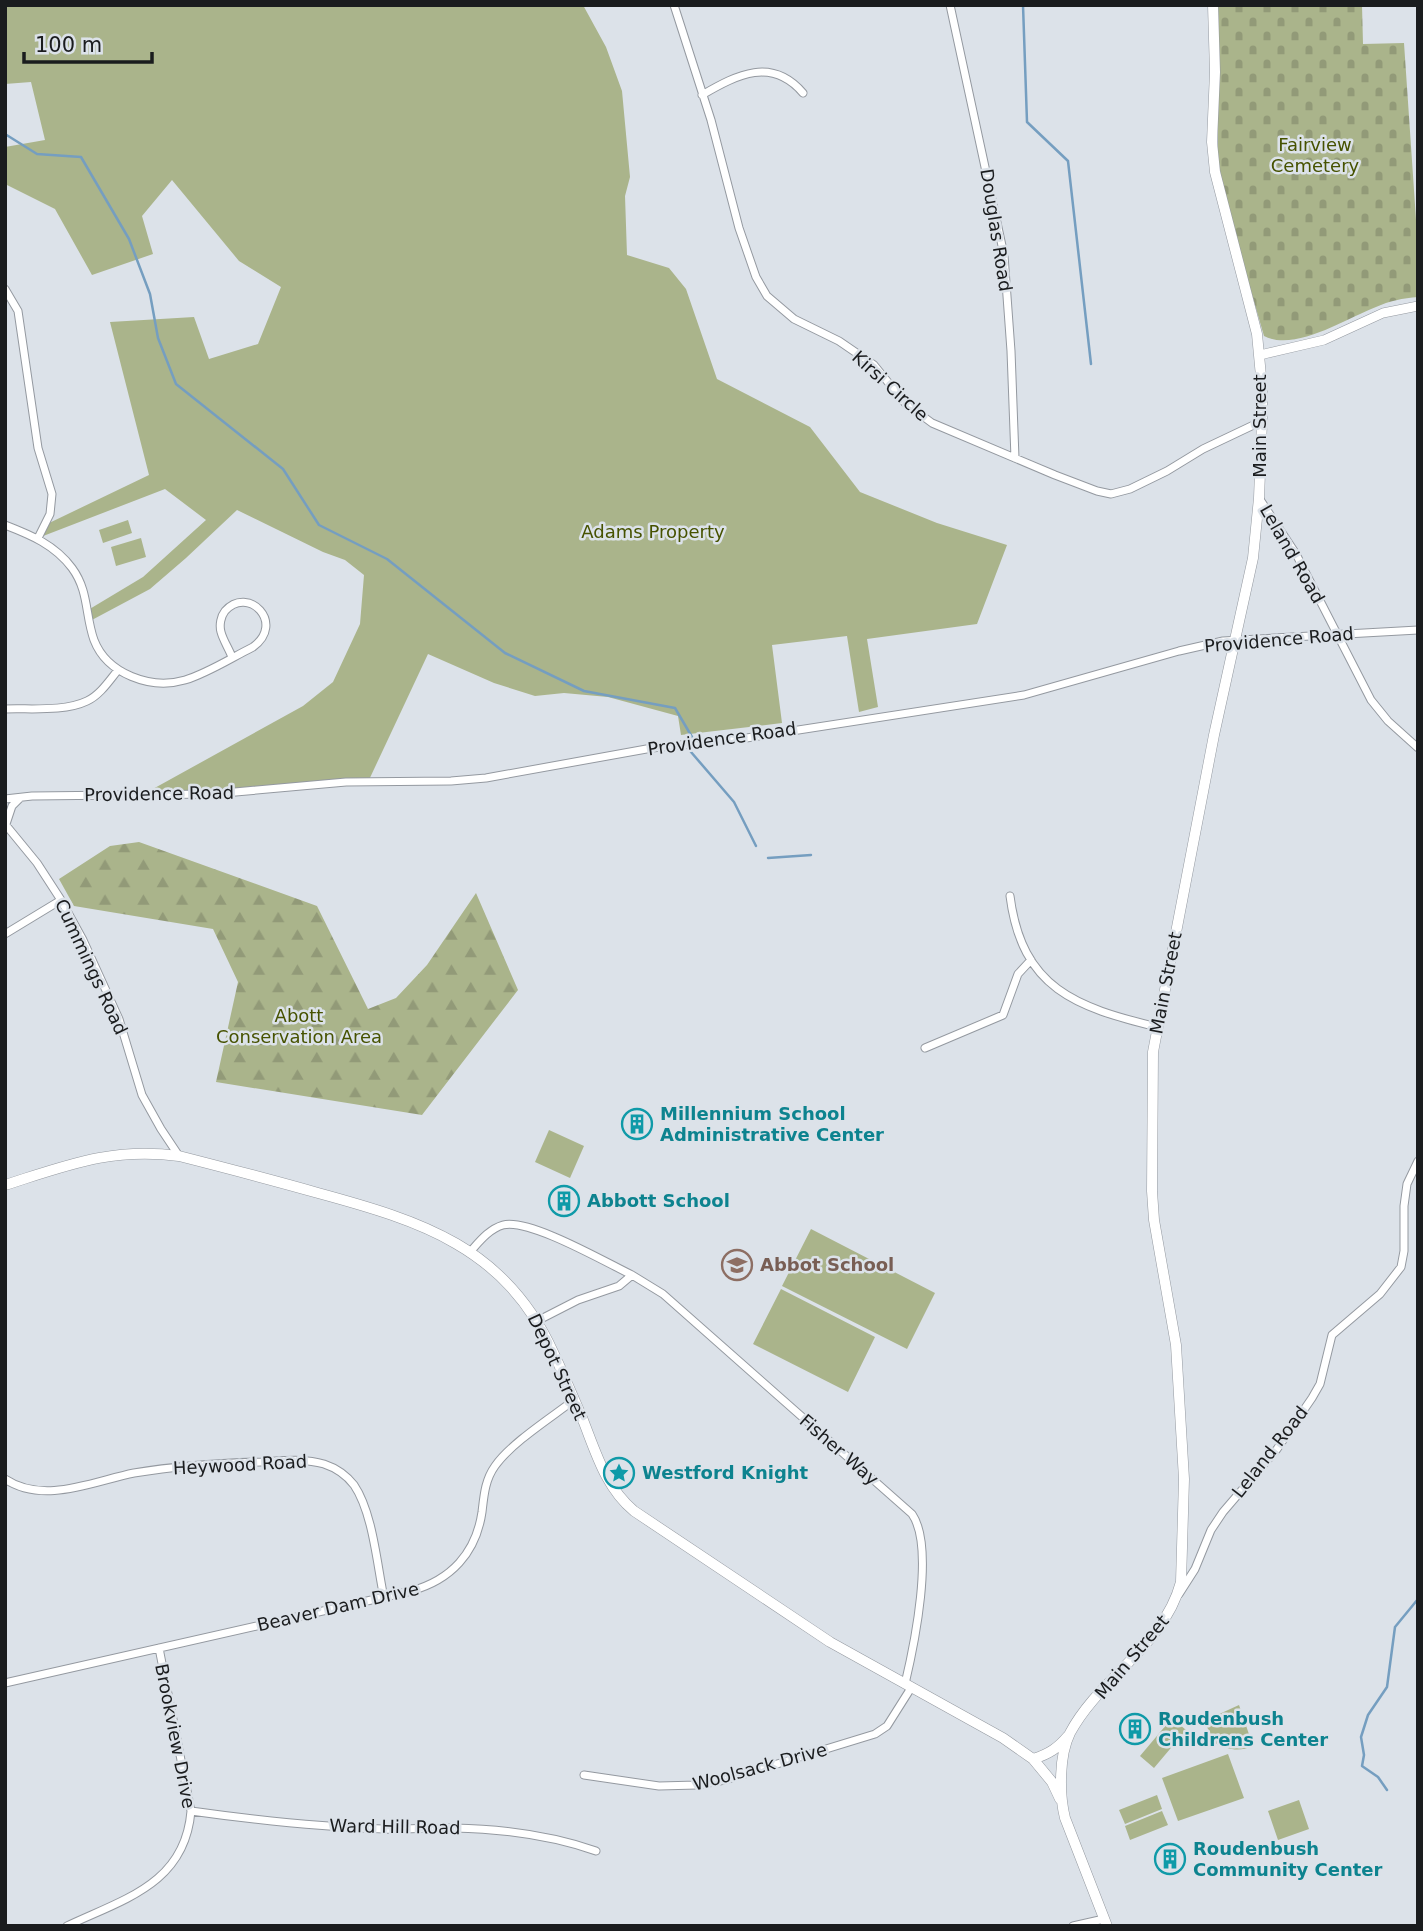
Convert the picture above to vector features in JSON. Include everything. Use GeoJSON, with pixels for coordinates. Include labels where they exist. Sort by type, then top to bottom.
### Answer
{"type":"FeatureCollection","features":[{"type":"Feature","properties":{"kind":"main road","name":"Main Street"},"geometry":{"type":"LineString","coordinates":[[1105,1922],[1061,1803],[1061,1779],[1069,1735],[1102,1691],[1163,1623],[1177,1597],[1181,1582],[1184,1479],[1176,1345],[1154,1220],[1152,1076],[1157,1027],[1253,558],[1259,498],[1262,421],[1260,355],[1215,172],[1212,142],[1215,72],[1213,5]]}},
{"type":"Feature","properties":{"kind":"main road","name":"Depot Street"},"geometry":{"type":"LineString","coordinates":[[5,1185],[101,1156],[139,1152],[179,1156],[369,1206],[430,1229],[470,1252],[510,1285],[537,1321],[575,1400],[604,1472],[629,1507],[818,1634],[1003,1738],[1033,1759],[1052,1782],[1061,1803]]}},
{"type":"Feature","properties":{"kind":"main road"},"geometry":{"type":"LineString","coordinates":[[1033,1759],[1058,1748],[1069,1735]]}},
{"type":"Feature","properties":{"kind":"street","name":"Kirsi Circle"},"geometry":{"type":"LineString","coordinates":[[674,5],[739,228],[756,277],[767,296],[794,319],[839,341],[874,365],[905,403],[932,423],[1097,491],[1111,494],[1143,484],[1203,449],[1262,421]]}},
{"type":"Feature","properties":{"kind":"street","name":"Douglas Road"},"geometry":{"type":"LineString","coordinates":[[950,5],[1004,255],[1011,351],[1014,458]]}},
{"type":"Feature","properties":{"kind":"street"},"geometry":{"type":"LineString","coordinates":[[702,95],[734,79],[768,71],[785,76],[803,93]]}},
{"type":"Feature","properties":{"kind":"street"},"geometry":{"type":"LineString","coordinates":[[5,289],[18,311],[38,448],[52,494],[50,514],[38,538]]}},
{"type":"Feature","properties":{"kind":"street"},"geometry":{"type":"LineString","coordinates":[[1260,355],[1312,344],[1383,313],[1418,306]]}},
{"type":"Feature","properties":{"kind":"street","name":"Leland Road"},"geometry":{"type":"LineString","coordinates":[[1259,498],[1296,554],[1371,699],[1388,721],[1418,748]]}},
{"type":"Feature","properties":{"kind":"street"},"geometry":{"type":"LineString","coordinates":[[5,525],[38,538],[63,558],[77,576],[87,602],[95,643],[101,654],[118,670],[151,681],[172,682],[191,678],[253,647],[264,636],[264,614],[253,604],[239,603],[226,610],[222,616],[221,631],[232,657]]}},
{"type":"Feature","properties":{"kind":"street","name":"Providence Road"},"geometry":{"type":"LineString","coordinates":[[5,799],[213,794],[346,782],[486,778],[652,748],[740,739],[1024,695],[1179,651],[1234,641],[1418,630]]}},
{"type":"Feature","properties":{"kind":"street"},"geometry":{"type":"LineString","coordinates":[[5,709],[60,707],[87,701],[118,670]]}},
{"type":"Feature","properties":{"kind":"street"},"geometry":{"type":"LineString","coordinates":[[6,824],[12,806],[20,797]]}},
{"type":"Feature","properties":{"kind":"street","name":"Cummings Road"},"geometry":{"type":"LineString","coordinates":[[6,824],[61,900],[83,940],[119,1019],[142,1095],[179,1156]]}},
{"type":"Feature","properties":{"kind":"street"},"geometry":{"type":"LineString","coordinates":[[1010,896],[1016,927],[1031,960],[1057,990],[1115,1017],[1157,1027]]}},
{"type":"Feature","properties":{"kind":"street"},"geometry":{"type":"LineString","coordinates":[[5,934],[61,900]]}},
{"type":"Feature","properties":{"kind":"street"},"geometry":{"type":"LineString","coordinates":[[925,1048],[936,1046],[1003,1015],[1018,974],[1031,960]]}},
{"type":"Feature","properties":{"kind":"street","name":"Leland Road"},"geometry":{"type":"LineString","coordinates":[[1177,1597],[1223,1512],[1277,1449],[1312,1398],[1320,1384],[1332,1335],[1380,1294],[1401,1267],[1404,1251],[1405,1195],[1418,1161]]}},
{"type":"Feature","properties":{"kind":"street","name":"Fisher Way"},"geometry":{"type":"LineString","coordinates":[[470,1252],[491,1231],[512,1223],[541,1231],[663,1294],[912,1514],[920,1531],[922,1553],[918,1621],[908,1686]]}},
{"type":"Feature","properties":{"kind":"street"},"geometry":{"type":"LineString","coordinates":[[537,1321],[578,1300],[620,1286],[632,1276]]}},
{"type":"Feature","properties":{"kind":"street","name":"Beaver Dam Drive"},"geometry":{"type":"LineString","coordinates":[[5,1683],[384,1598],[430,1585],[458,1566],[476,1535],[487,1481],[495,1466],[506,1454],[575,1400]]}},
{"type":"Feature","properties":{"kind":"street","name":"Heywood Road"},"geometry":{"type":"LineString","coordinates":[[5,1479],[25,1488],[53,1490],[178,1467],[294,1460],[323,1464],[337,1470],[350,1481],[360,1497],[368,1521],[384,1598]]}},
{"type":"Feature","properties":{"kind":"street","name":"Brookview Drive"},"geometry":{"type":"LineString","coordinates":[[67,1926],[140,1892],[166,1872],[183,1846],[191,1811],[159,1648]]}},
{"type":"Feature","properties":{"kind":"street","name":"Woolsack Drive"},"geometry":{"type":"LineString","coordinates":[[584,1775],[669,1787],[725,1780],[875,1734],[891,1721],[908,1686]]}},
{"type":"Feature","properties":{"kind":"street","name":"Ward Hill Road"},"geometry":{"type":"LineString","coordinates":[[191,1811],[331,1827],[509,1831],[550,1837],[596,1851]]}},
{"type":"Feature","properties":{"kind":"street"},"geometry":{"type":"LineString","coordinates":[[1073,1926],[1105,1922]]}},
{"type":"Feature","properties":{"kind":"green space","name":"Adams Property"},"geometry":{"type":"Polygon","coordinates":[[[5,5],[583,5],[606,47],[622,91],[630,177],[625,196],[627,255],[669,268],[686,289],[717,379],[810,427],[860,492],[937,523],[1007,545],[977,624],[867,639],[878,707],[859,712],[847,636],[772,645],[782,723],[681,735],[678,716],[608,697],[564,693],[535,696],[494,683],[428,654],[368,782],[142,795],[303,706],[333,682],[360,624],[364,575],[345,560],[237,510],[150,589],[90,621],[88,610],[143,577],[206,520],[165,489],[38,538],[45,525],[149,475],[110,322],[194,317],[209,359],[258,344],[281,287],[239,261],[172,180],[142,216],[153,254],[92,275],[55,209],[5,184],[5,147],[45,140],[31,82],[5,84],[5,5]]]}},
{"type":"Feature","properties":{"kind":"green space","name":"Fairview Cemetery"},"geometry":{"type":"Polygon","coordinates":[[[1218,5],[1362,5],[1363,44],[1404,43],[1418,249],[1418,297],[1386,303],[1305,337],[1276,340],[1264,336],[1225,201],[1218,158],[1218,5]]]}},
{"type":"Feature","properties":{"kind":"green space"},"geometry":{"type":"Polygon","coordinates":[[[128,520],[132,533],[103,543],[99,530],[128,520]]]}},
{"type":"Feature","properties":{"kind":"green space"},"geometry":{"type":"Polygon","coordinates":[[[141,538],[146,557],[116,566],[111,547],[141,538]]]}},
{"type":"Feature","properties":{"kind":"green space","name":"Abott Conservation Area"},"geometry":{"type":"Polygon","coordinates":[[[139,842],[317,906],[368,1009],[396,998],[427,965],[476,893],[518,990],[422,1115],[216,1082],[238,982],[213,929],[74,906],[59,879],[110,846],[139,842]]]}},
{"type":"Feature","properties":{"kind":"green space"},"geometry":{"type":"Polygon","coordinates":[[[549,1130],[584,1146],[570,1178],[535,1162],[549,1130]]]}},
{"type":"Feature","properties":{"kind":"green space"},"geometry":{"type":"Polygon","coordinates":[[[811,1229],[935,1293],[907,1349],[782,1286],[811,1229]]]}},
{"type":"Feature","properties":{"kind":"green space"},"geometry":{"type":"Polygon","coordinates":[[[781,1289],[875,1337],[848,1392],[753,1344],[781,1289]]]}},
{"type":"Feature","properties":{"kind":"green space"},"geometry":{"type":"Polygon","coordinates":[[[1239,1705],[1253,1746],[1234,1749],[1215,1743],[1204,1721],[1239,1705]]]}},
{"type":"Feature","properties":{"kind":"green space"},"geometry":{"type":"Polygon","coordinates":[[[1172,1718],[1186,1730],[1154,1768],[1140,1756],[1172,1718]]]}},
{"type":"Feature","properties":{"kind":"green space"},"geometry":{"type":"Polygon","coordinates":[[[1228,1754],[1244,1798],[1178,1821],[1162,1778],[1228,1754]]]}},
{"type":"Feature","properties":{"kind":"green space"},"geometry":{"type":"Polygon","coordinates":[[[1157,1795],[1162,1809],[1125,1824],[1119,1810],[1157,1795]]]}},
{"type":"Feature","properties":{"kind":"green space"},"geometry":{"type":"Polygon","coordinates":[[[1299,1800],[1309,1829],[1278,1840],[1268,1811],[1299,1800]]]}},
{"type":"Feature","properties":{"kind":"green space"},"geometry":{"type":"Polygon","coordinates":[[[1162,1811],[1168,1825],[1130,1840],[1125,1826],[1162,1811]]]}},
{"type":"Feature","properties":{"kind":"waterway"},"geometry":{"type":"LineString","coordinates":[[1023,5],[1027,122],[1068,161],[1091,364]]}},
{"type":"Feature","properties":{"kind":"waterway"},"geometry":{"type":"LineString","coordinates":[[5,134],[37,154],[81,157],[129,239],[150,294],[158,338],[176,384],[283,469],[319,525],[387,559],[505,653],[584,691],[675,708],[692,737]]}},
{"type":"Feature","properties":{"kind":"waterway"},"geometry":{"type":"LineString","coordinates":[[691,752],[734,802],[756,846]]}},
{"type":"Feature","properties":{"kind":"waterway"},"geometry":{"type":"LineString","coordinates":[[768,858],[811,855]]}},
{"type":"Feature","properties":{"kind":"waterway"},"geometry":{"type":"LineString","coordinates":[[1387,1790],[1378,1777],[1362,1766],[1364,1755],[1361,1737],[1368,1715],[1387,1687],[1395,1627],[1418,1599]]}},
{"type":"Feature","properties":{"kind":"place","name":"Millennium School Administrative Center"},"geometry":{"type":"Point","coordinates":[637,1124]}},
{"type":"Feature","properties":{"kind":"place","name":"Abbott School"},"geometry":{"type":"Point","coordinates":[564,1201]}},
{"type":"Feature","properties":{"kind":"place","name":"Abbot School"},"geometry":{"type":"Point","coordinates":[737,1265]}},
{"type":"Feature","properties":{"kind":"place","name":"Westford Knight"},"geometry":{"type":"Point","coordinates":[619,1473]}},
{"type":"Feature","properties":{"kind":"place","name":"Roudenbush Childrens Center"},"geometry":{"type":"Point","coordinates":[1135,1729]}},
{"type":"Feature","properties":{"kind":"place","name":"Roudenbush Community Center"},"geometry":{"type":"Point","coordinates":[1170,1859]}}]}
